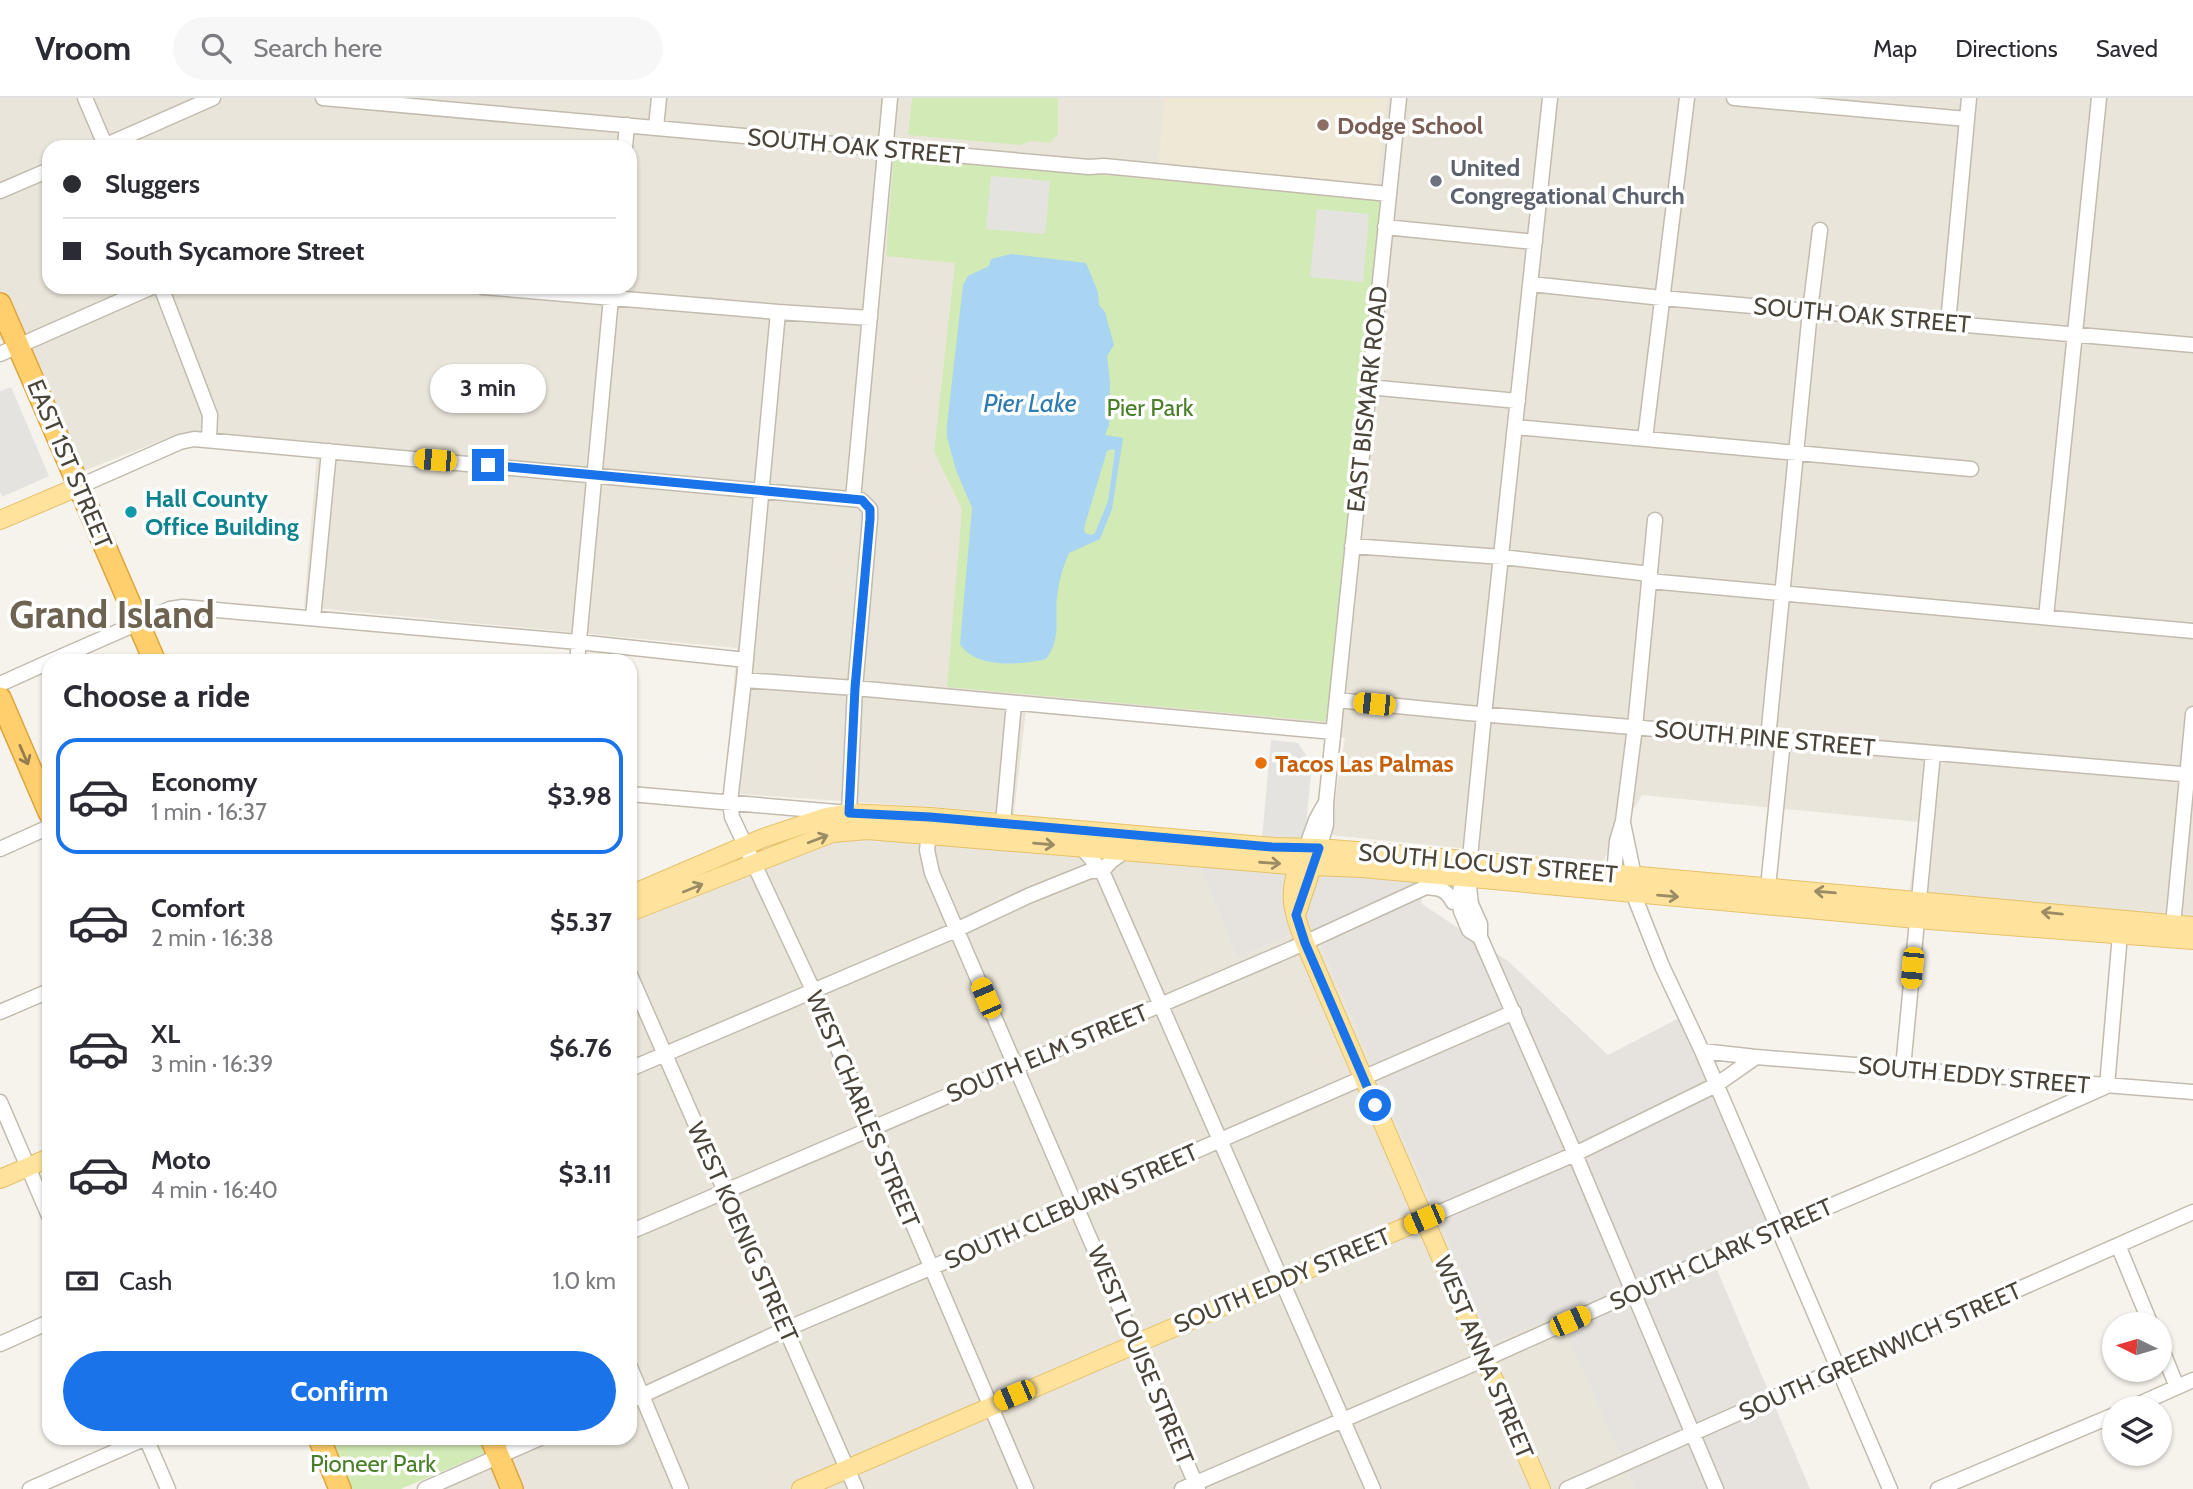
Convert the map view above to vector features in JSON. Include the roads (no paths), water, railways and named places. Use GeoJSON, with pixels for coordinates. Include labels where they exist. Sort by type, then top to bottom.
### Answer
{"type":"FeatureCollection","features":[{"type":"Feature","properties":{"kind":"highway","name":"EAST 1ST STREET"},"geometry":{"type":"LineString","coordinates":[[0,304],[9,350],[80,486],[152,654]]}},
{"type":"Feature","properties":{"kind":"highway"},"geometry":{"type":"LineString","coordinates":[[0,698],[42,796]]}},
{"type":"Feature","properties":{"kind":"highway"},"geometry":{"type":"LineString","coordinates":[[322,1445],[340,1489]]}},
{"type":"Feature","properties":{"kind":"highway"},"geometry":{"type":"LineString","coordinates":[[494,1448],[512,1489]]}},
{"type":"Feature","properties":{"kind":"main road"},"geometry":{"type":"LineString","coordinates":[[0,520],[80,486]]}},
{"type":"Feature","properties":{"kind":"main road","name":"SOUTH LOCUST STREET"},"geometry":{"type":"LineString","coordinates":[[637,892],[746,846],[826,817],[849,813],[1125,851],[1305,866],[1614,874],[1634,885],[1768,887],[2193,926]]}},
{"type":"Feature","properties":{"kind":"main road","name":"SOUTH LOCUST STREET"},"geometry":{"type":"LineString","coordinates":[[637,909],[832,833],[867,830],[929,834],[1002,832],[1313,848],[1469,870],[1634,885],[1917,919],[2193,940]]}},
{"type":"Feature","properties":{"kind":"main road","name":"WEST ANNA STREET"},"geometry":{"type":"LineString","coordinates":[[1313,848],[1291,894],[1291,904],[1305,943],[1541,1489]]}},
{"type":"Feature","properties":{"kind":"main road"},"geometry":{"type":"LineString","coordinates":[[0,1179],[42,1161]]}},
{"type":"Feature","properties":{"kind":"main road","name":"SOUTH EDDY STREET"},"geometry":{"type":"LineString","coordinates":[[801,1489],[1424,1219]]}},
{"type":"Feature","properties":{"kind":"street"},"geometry":{"type":"LineString","coordinates":[[85,98],[102,140]]}},
{"type":"Feature","properties":{"kind":"street"},"geometry":{"type":"LineString","coordinates":[[120,140],[213,98]]}},
{"type":"Feature","properties":{"kind":"street","name":"SOUTH OAK STREET"},"geometry":{"type":"LineString","coordinates":[[323,98],[427,102],[627,125],[1089,167],[1104,166],[1389,194]]}},
{"type":"Feature","properties":{"kind":"street"},"geometry":{"type":"LineString","coordinates":[[656,127],[659,98]]}},
{"type":"Feature","properties":{"kind":"street"},"geometry":{"type":"LineString","coordinates":[[853,499],[890,98]]}},
{"type":"Feature","properties":{"kind":"street","name":"EAST BISMARK ROAD"},"geometry":{"type":"LineString","coordinates":[[1313,848],[1326,825],[1326,803],[1399,98]]}},
{"type":"Feature","properties":{"kind":"street"},"geometry":{"type":"LineString","coordinates":[[1550,98],[1484,715],[1469,870],[1471,904],[1480,924],[1480,937],[1716,1489]]}},
{"type":"Feature","properties":{"kind":"street"},"geometry":{"type":"LineString","coordinates":[[1645,439],[1687,98]]}},
{"type":"Feature","properties":{"kind":"street"},"geometry":{"type":"LineString","coordinates":[[1734,98],[1967,119]]}},
{"type":"Feature","properties":{"kind":"street"},"geometry":{"type":"LineString","coordinates":[[1948,323],[1969,98]]}},
{"type":"Feature","properties":{"kind":"street"},"geometry":{"type":"LineString","coordinates":[[2046,617],[2099,98]]}},
{"type":"Feature","properties":{"kind":"street"},"geometry":{"type":"LineString","coordinates":[[626,140],[627,125]]}},
{"type":"Feature","properties":{"kind":"street"},"geometry":{"type":"LineString","coordinates":[[0,191],[42,173]]}},
{"type":"Feature","properties":{"kind":"street"},"geometry":{"type":"LineString","coordinates":[[1385,227],[1535,242]]}},
{"type":"Feature","properties":{"kind":"street"},"geometry":{"type":"LineString","coordinates":[[1768,738],[1820,230]]}},
{"type":"Feature","properties":{"kind":"street","name":"SOUTH OAK STREET"},"geometry":{"type":"LineString","coordinates":[[1531,284],[2193,345]]}},
{"type":"Feature","properties":{"kind":"street"},"geometry":{"type":"LineString","coordinates":[[9,350],[136,294]]}},
{"type":"Feature","properties":{"kind":"street"},"geometry":{"type":"LineString","coordinates":[[164,294],[210,415],[209,439]]}},
{"type":"Feature","properties":{"kind":"street"},"geometry":{"type":"LineString","coordinates":[[577,654],[612,294]]}},
{"type":"Feature","properties":{"kind":"street"},"geometry":{"type":"LineString","coordinates":[[621,294],[778,312],[870,318]]}},
{"type":"Feature","properties":{"kind":"street"},"geometry":{"type":"LineString","coordinates":[[730,802],[778,312]]}},
{"type":"Feature","properties":{"kind":"street"},"geometry":{"type":"LineString","coordinates":[[1368,387],[1518,401]]}},
{"type":"Feature","properties":{"kind":"street"},"geometry":{"type":"LineString","coordinates":[[1516,427],[1971,469]]}},
{"type":"Feature","properties":{"kind":"street"},"geometry":{"type":"LineString","coordinates":[[80,486],[180,442],[209,439],[862,500],[870,509],[855,688],[849,813],[637,795]]}},
{"type":"Feature","properties":{"kind":"street"},"geometry":{"type":"LineString","coordinates":[[313,618],[329,451]]}},
{"type":"Feature","properties":{"kind":"street"},"geometry":{"type":"LineString","coordinates":[[1614,874],[1635,727],[1655,520]]}},
{"type":"Feature","properties":{"kind":"street"},"geometry":{"type":"LineString","coordinates":[[1352,546],[1502,557],[1782,593],[2193,631]]}},
{"type":"Feature","properties":{"kind":"street"},"geometry":{"type":"LineString","coordinates":[[68,654],[170,609],[183,607],[579,642],[746,660]]}},
{"type":"Feature","properties":{"kind":"street"},"geometry":{"type":"LineString","coordinates":[[0,684],[42,665]]}},
{"type":"Feature","properties":{"kind":"street"},"geometry":{"type":"LineString","coordinates":[[744,680],[1334,732]]}},
{"type":"Feature","properties":{"kind":"street","name":"SOUTH PINE STREET"},"geometry":{"type":"LineString","coordinates":[[1337,700],[2190,775]]}},
{"type":"Feature","properties":{"kind":"street"},"geometry":{"type":"LineString","coordinates":[[1002,832],[1014,703]]}},
{"type":"Feature","properties":{"kind":"street"},"geometry":{"type":"LineString","coordinates":[[2174,925],[2190,775],[2193,714]]}},
{"type":"Feature","properties":{"kind":"street"},"geometry":{"type":"LineString","coordinates":[[1768,887],[1783,740]]}},
{"type":"Feature","properties":{"kind":"street"},"geometry":{"type":"LineString","coordinates":[[1903,1068],[1933,752]]}},
{"type":"Feature","properties":{"kind":"street","name":"WEST CHARLES STREET"},"geometry":{"type":"LineString","coordinates":[[730,802],[732,817],[813,990],[1026,1489]]}},
{"type":"Feature","properties":{"kind":"street"},"geometry":{"type":"LineString","coordinates":[[1623,821],[1634,885],[1662,966],[1702,1051],[1889,1489]]}},
{"type":"Feature","properties":{"kind":"street"},"geometry":{"type":"LineString","coordinates":[[0,849],[42,830]]}},
{"type":"Feature","properties":{"kind":"street","name":"WEST LOUISE STREET"},"geometry":{"type":"LineString","coordinates":[[929,834],[927,850],[932,873],[1197,1485]]}},
{"type":"Feature","properties":{"kind":"street"},"geometry":{"type":"LineString","coordinates":[[1081,847],[1102,871],[1373,1489]]}},
{"type":"Feature","properties":{"kind":"street"},"geometry":{"type":"LineString","coordinates":[[637,1066],[1062,882],[1090,871],[1102,871],[1125,851]]}},
{"type":"Feature","properties":{"kind":"street"},"geometry":{"type":"LineString","coordinates":[[1469,870],[1461,887],[1460,903],[1469,930],[1480,937]]}},
{"type":"Feature","properties":{"kind":"street","name":"SOUTH ELM STREET"},"geometry":{"type":"LineString","coordinates":[[637,1229],[1305,943],[1426,887],[1441,888],[1448,892],[1453,902],[1460,903]]}},
{"type":"Feature","properties":{"kind":"street"},"geometry":{"type":"LineString","coordinates":[[2107,1086],[2120,934]]}},
{"type":"Feature","properties":{"kind":"street","name":"WEST KOENIG STREET"},"geometry":{"type":"LineString","coordinates":[[637,991],[856,1489]]}},
{"type":"Feature","properties":{"kind":"street"},"geometry":{"type":"LineString","coordinates":[[0,1012],[42,994]]}},
{"type":"Feature","properties":{"kind":"street","name":"SOUTH CLEBURN STREET"},"geometry":{"type":"LineString","coordinates":[[637,1398],[786,1329],[1001,1238],[1514,1012]]}},
{"type":"Feature","properties":{"kind":"street","name":"SOUTH EDDY STREET"},"geometry":{"type":"LineString","coordinates":[[1702,1051],[2193,1092]]}},
{"type":"Feature","properties":{"kind":"street","name":"SOUTH EDDY STREET"},"geometry":{"type":"LineString","coordinates":[[1424,1219],[1575,1154],[1716,1085],[1756,1057]]}},
{"type":"Feature","properties":{"kind":"street","name":"SOUTH CLARK STREET"},"geometry":{"type":"LineString","coordinates":[[1182,1489],[1197,1485],[2107,1086]]}},
{"type":"Feature","properties":{"kind":"street"},"geometry":{"type":"LineString","coordinates":[[0,1102],[42,1200]]}},
{"type":"Feature","properties":{"kind":"street","name":"SOUTH GREENWICH STREET"},"geometry":{"type":"LineString","coordinates":[[1567,1489],[2193,1212]]}},
{"type":"Feature","properties":{"kind":"street"},"geometry":{"type":"LineString","coordinates":[[2118,1245],[2146,1312]]}},
{"type":"Feature","properties":{"kind":"street"},"geometry":{"type":"LineString","coordinates":[[0,1343],[42,1325]]}},
{"type":"Feature","properties":{"kind":"street"},"geometry":{"type":"LineString","coordinates":[[2172,1375],[2177,1387]]}},
{"type":"Feature","properties":{"kind":"street"},"geometry":{"type":"LineString","coordinates":[[2157,1396],[2193,1380]]}},
{"type":"Feature","properties":{"kind":"street"},"geometry":{"type":"LineString","coordinates":[[637,1400],[681,1489]]}},
{"type":"Feature","properties":{"kind":"street"},"geometry":{"type":"LineString","coordinates":[[1938,1489],[2102,1420]]}},
{"type":"Feature","properties":{"kind":"street"},"geometry":{"type":"LineString","coordinates":[[30,1489],[130,1445]]}},
{"type":"Feature","properties":{"kind":"street"},"geometry":{"type":"LineString","coordinates":[[149,1445],[168,1489]]}},
{"type":"Feature","properties":{"kind":"street"},"geometry":{"type":"LineString","coordinates":[[425,1489],[494,1448]]}},
{"type":"Feature","properties":{"kind":"water","name":"Pier Lake"},"geometry":{"type":"Polygon","coordinates":[[[1011,254],[1086,263],[1098,292],[1099,305],[1105,312],[1114,345],[1107,356],[1110,382],[1109,425],[1105,435],[1123,438],[1112,509],[1100,539],[1069,553],[1064,566],[1058,590],[1056,634],[1051,651],[1046,659],[1024,663],[999,663],[976,658],[960,644],[972,508],[956,470],[947,437],[947,425],[963,285],[968,276],[989,266],[991,259],[1011,254]],[[1107,451],[1084,528],[1085,533],[1091,535],[1095,533],[1108,501],[1115,451],[1107,451]]]}},
{"type":"Feature","properties":{"kind":"place","name":"Dodge School"},"geometry":{"type":"Point","coordinates":[1323,125]}},
{"type":"Feature","properties":{"kind":"place","name":"United Congregational Church"},"geometry":{"type":"Point","coordinates":[1436,181]}},
{"type":"Feature","properties":{"kind":"place","name":"Hall County Office Building"},"geometry":{"type":"Point","coordinates":[131,512]}},
{"type":"Feature","properties":{"kind":"place","name":"Tacos Las Palmas"},"geometry":{"type":"Point","coordinates":[1261,763]}},
{"type":"Feature","properties":{"kind":"district","name":"Grand Island"},"geometry":{"type":"Point","coordinates":[112,614]}},
{"type":"Feature","properties":{"kind":"park label","name":"Pier Park"},"geometry":{"type":"Point","coordinates":[1150,407]}},
{"type":"Feature","properties":{"kind":"park label","name":"Pioneer Park"},"geometry":{"type":"Point","coordinates":[373,1463]}}]}
